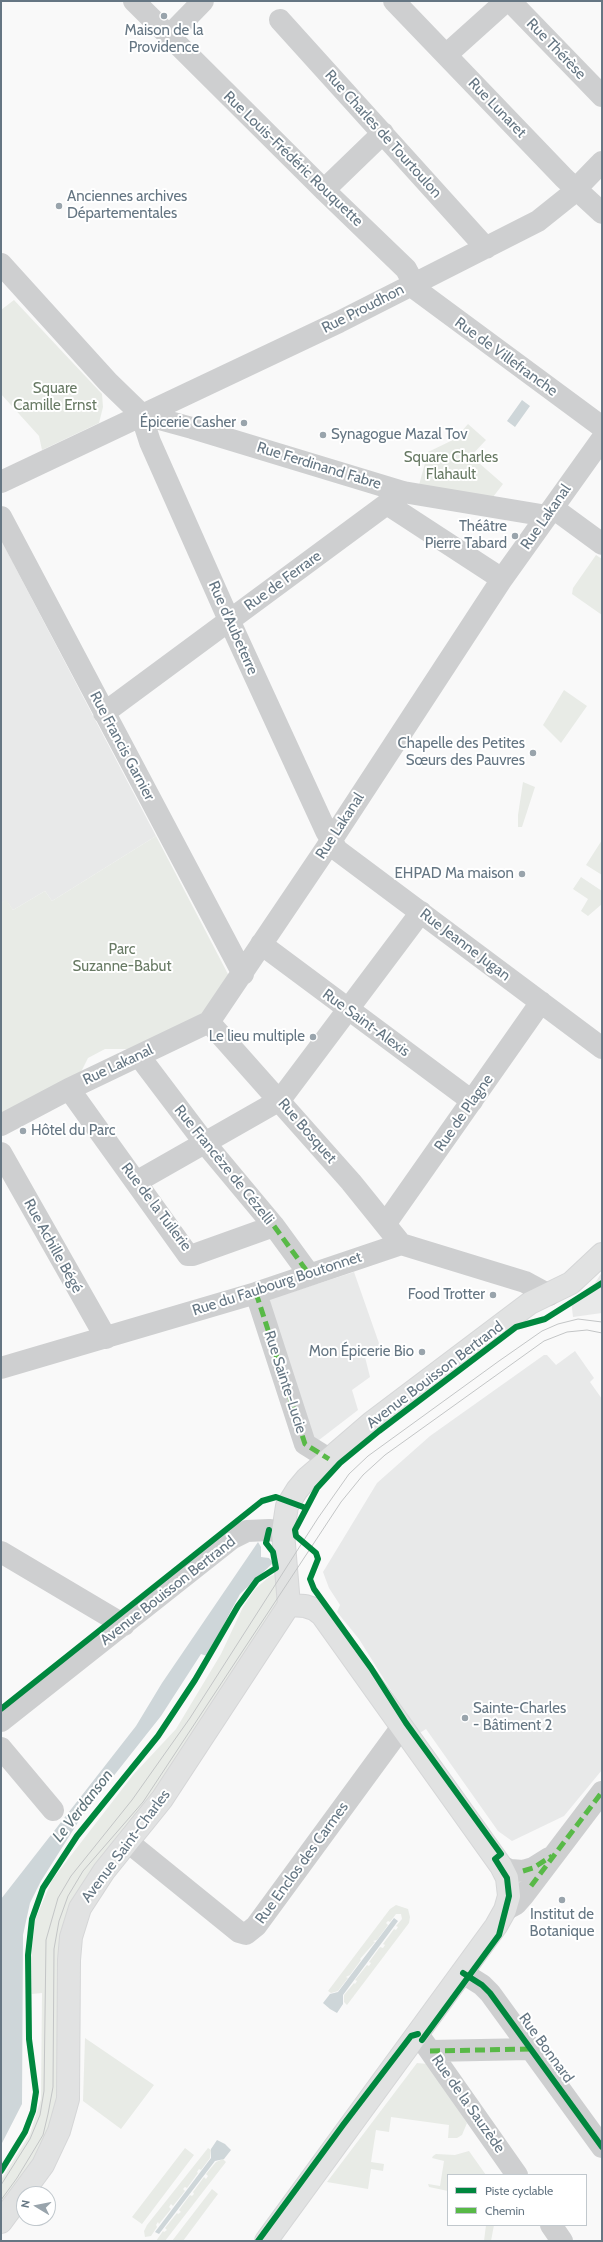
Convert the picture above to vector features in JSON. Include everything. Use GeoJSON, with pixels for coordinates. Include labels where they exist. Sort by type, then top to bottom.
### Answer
{"type":"FeatureCollection","features":[{"type":"Feature","properties":{"kind":"main road","name":"Avenue Bouisson Bertrand"},"geometry":{"type":"LineString","coordinates":[[283,1532],[288,1506],[297,1490],[329,1459],[371,1423],[530,1303],[571,1283],[602,1254]]}},
{"type":"Feature","properties":{"kind":"main road"},"geometry":{"type":"LineString","coordinates":[[266,2241],[424,2042],[463,1972],[496,1926],[505,1910],[509,1896],[509,1886],[501,1866],[401,1728],[322,1615],[314,1609],[305,1606],[289,1605],[283,1532]]}},
{"type":"Feature","properties":{"kind":"main road","name":"Avenue Saint-Charles"},"geometry":{"type":"LineString","coordinates":[[1,2222],[43,2165],[60,2131],[68,2099],[69,1960],[71,1937],[76,1918],[86,1897],[104,1871],[162,1799],[289,1605]]}},
{"type":"Feature","properties":{"kind":"street","name":"Rue Louis-Frédéric Rouquette"},"geometry":{"type":"LineString","coordinates":[[134,1],[324,190],[406,269],[412,284]]}},
{"type":"Feature","properties":{"kind":"street"},"geometry":{"type":"LineString","coordinates":[[168,36],[203,1]]}},
{"type":"Feature","properties":{"kind":"street","name":"Rue Lunaret"},"geometry":{"type":"LineString","coordinates":[[394,1],[602,213]]}},
{"type":"Feature","properties":{"kind":"street"},"geometry":{"type":"LineString","coordinates":[[446,55],[506,1]]}},
{"type":"Feature","properties":{"kind":"street","name":"Rue Thérèse"},"geometry":{"type":"LineString","coordinates":[[510,1],[602,96]]}},
{"type":"Feature","properties":{"kind":"street","name":"Rue Charles de Tourtoulon"},"geometry":{"type":"LineString","coordinates":[[280,20],[486,248]]}},
{"type":"Feature","properties":{"kind":"street"},"geometry":{"type":"LineString","coordinates":[[324,190],[383,133]]}},
{"type":"Feature","properties":{"kind":"street","name":"Rue Proudhon"},"geometry":{"type":"LineString","coordinates":[[1,482],[141,414],[338,322],[538,221],[576,188],[602,162]]}},
{"type":"Feature","properties":{"kind":"street"},"geometry":{"type":"LineString","coordinates":[[1,264],[108,382],[141,414]]}},
{"type":"Feature","properties":{"kind":"street","name":"Rue de Villefranche"},"geometry":{"type":"LineString","coordinates":[[412,284],[602,427]]}},
{"type":"Feature","properties":{"kind":"street","name":"Rue Ferdinand Fabre"},"geometry":{"type":"LineString","coordinates":[[141,414],[192,428],[395,498],[550,512],[602,544]]}},
{"type":"Feature","properties":{"kind":"street","name":"Rue d'Aubeterre"},"geometry":{"type":"LineString","coordinates":[[141,414],[148,438],[229,620],[331,840]]}},
{"type":"Feature","properties":{"kind":"street","name":"Rue Lakanal"},"geometry":{"type":"LineString","coordinates":[[1,1125],[69,1089],[208,1022],[243,974],[261,944],[502,580],[602,439]]}},
{"type":"Feature","properties":{"kind":"street"},"geometry":{"type":"LineString","coordinates":[[395,498],[502,580]]}},
{"type":"Feature","properties":{"kind":"street","name":"Rue de Ferrare"},"geometry":{"type":"LineString","coordinates":[[104,713],[395,498]]}},
{"type":"Feature","properties":{"kind":"street","name":"Rue Francis Garnier"},"geometry":{"type":"LineString","coordinates":[[1,517],[243,974]]}},
{"type":"Feature","properties":{"kind":"street","name":"Rue Jeanne Jugan"},"geometry":{"type":"LineString","coordinates":[[331,840],[337,850],[602,1048]]}},
{"type":"Feature","properties":{"kind":"street"},"geometry":{"type":"LineString","coordinates":[[136,1182],[280,1100],[421,912]]}},
{"type":"Feature","properties":{"kind":"street","name":"Rue Saint-Alexis"},"geometry":{"type":"LineString","coordinates":[[261,944],[472,1101]]}},
{"type":"Feature","properties":{"kind":"street","name":"Rue de Plagne"},"geometry":{"type":"LineString","coordinates":[[386,1223],[541,1002]]}},
{"type":"Feature","properties":{"kind":"street","name":"Rue Bosquet"},"geometry":{"type":"LineString","coordinates":[[208,1022],[280,1100],[386,1223],[402,1244]]}},
{"type":"Feature","properties":{"kind":"street","name":"Rue Francèze de Cézelli"},"geometry":{"type":"LineString","coordinates":[[138,1056],[204,1142],[274,1226],[309,1274]]}},
{"type":"Feature","properties":{"kind":"street","name":"Rue de la Tuilerie"},"geometry":{"type":"LineString","coordinates":[[69,1089],[188,1255],[193,1255],[274,1226]]}},
{"type":"Feature","properties":{"kind":"street","name":"Rue Achille Bégé"},"geometry":{"type":"LineString","coordinates":[[1,1153],[106,1338]]}},
{"type":"Feature","properties":{"kind":"street"},"geometry":{"type":"LineString","coordinates":[[402,1244],[526,1282],[549,1295]]}},
{"type":"Feature","properties":{"kind":"street","name":"Rue du Faubourg Boutonnet"},"geometry":{"type":"LineString","coordinates":[[1,1368],[106,1338],[256,1292],[402,1244]]}},
{"type":"Feature","properties":{"kind":"street","name":"Rue Sainte-Lucie"},"geometry":{"type":"LineString","coordinates":[[256,1292],[305,1444],[329,1459]]}},
{"type":"Feature","properties":{"kind":"street","name":"Avenue Bouisson Bertrand"},"geometry":{"type":"LineString","coordinates":[[1,1721],[231,1539],[247,1531],[283,1532]]}},
{"type":"Feature","properties":{"kind":"street"},"geometry":{"type":"LineString","coordinates":[[1,1552],[124,1625]]}},
{"type":"Feature","properties":{"kind":"street","name":"Rue Enclos des Carmes"},"geometry":{"type":"LineString","coordinates":[[128,1842],[239,1932],[246,1934],[256,1926],[401,1728]]}},
{"type":"Feature","properties":{"kind":"street"},"geometry":{"type":"LineString","coordinates":[[1,1748],[53,1810]]}},
{"type":"Feature","properties":{"kind":"street"},"geometry":{"type":"LineString","coordinates":[[505,1910],[516,1904],[527,1879],[554,1855],[602,1792]]}},
{"type":"Feature","properties":{"kind":"street"},"geometry":{"type":"LineString","coordinates":[[501,1866],[527,1879]]}},
{"type":"Feature","properties":{"kind":"street","name":"Rue Bonnard"},"geometry":{"type":"LineString","coordinates":[[463,1972],[482,1985],[531,2049],[602,2147]]}},
{"type":"Feature","properties":{"kind":"street"},"geometry":{"type":"LineString","coordinates":[[424,2042],[531,2049]]}},
{"type":"Feature","properties":{"kind":"street","name":"Rue de la Sauzède"},"geometry":{"type":"LineString","coordinates":[[424,2042],[515,2174]]}},
{"type":"Feature","properties":{"kind":"street"},"geometry":{"type":"LineString","coordinates":[[552,2226],[562,2241]]}},
{"type":"Feature","properties":{"kind":"shaded area"},"geometry":{"type":"Polygon","coordinates":[[[1,540],[156,836],[52,901],[45,891],[13,910],[6,900],[1,903],[1,540]]]}},
{"type":"Feature","properties":{"kind":"shaded area"},"geometry":{"type":"Polygon","coordinates":[[[354,1272],[381,1349],[364,1353],[370,1377],[352,1390],[358,1410],[319,1440],[313,1438],[267,1300],[354,1272]]]}},
{"type":"Feature","properties":{"kind":"shaded area"},"geometry":{"type":"Polygon","coordinates":[[[602,1272],[602,1313],[573,1317],[571,1300],[595,1283],[602,1272]]]}},
{"type":"Feature","properties":{"kind":"shaded area"},"geometry":{"type":"Polygon","coordinates":[[[575,1351],[594,1378],[590,1382],[602,1399],[602,1770],[564,1816],[512,1841],[498,1831],[426,1729],[418,1734],[359,1639],[337,1612],[340,1605],[329,1588],[323,1572],[377,1483],[430,1436],[544,1355],[547,1355],[556,1365],[575,1351]]]}},
{"type":"Feature","properties":{"kind":"green space","name":"Square Camille Ernst"},"geometry":{"type":"Polygon","coordinates":[[[14,300],[102,394],[103,407],[99,423],[42,450],[39,436],[1,394],[1,310],[14,300]]]}},
{"type":"Feature","properties":{"kind":"green space","name":"Square Charles Flahault"},"geometry":{"type":"Polygon","coordinates":[[[468,424],[486,440],[471,456],[503,484],[493,497],[419,485],[428,452],[455,439],[468,424]]]}},
{"type":"Feature","properties":{"kind":"green space"},"geometry":{"type":"Polygon","coordinates":[[[596,555],[602,559],[602,615],[572,594],[573,588],[596,555]]]}},
{"type":"Feature","properties":{"kind":"green space"},"geometry":{"type":"Polygon","coordinates":[[[564,690],[587,706],[561,743],[543,725],[564,690]]]}},
{"type":"Feature","properties":{"kind":"green space"},"geometry":{"type":"Polygon","coordinates":[[[523,782],[535,787],[522,827],[518,827],[518,815],[523,782]]]}},
{"type":"Feature","properties":{"kind":"green space","name":"Parc Suzanne-Babut"},"geometry":{"type":"Polygon","coordinates":[[[156,836],[230,978],[204,1015],[132,1049],[105,1049],[88,1058],[79,1076],[6,1113],[1,1112],[1,903],[6,899],[13,910],[45,891],[52,901],[156,836]]]}},
{"type":"Feature","properties":{"kind":"green space"},"geometry":{"type":"Polygon","coordinates":[[[602,840],[602,875],[586,865],[602,840]]]}},
{"type":"Feature","properties":{"kind":"green space"},"geometry":{"type":"Polygon","coordinates":[[[581,877],[602,891],[602,904],[588,916],[581,911],[588,899],[573,889],[581,877]]]}},
{"type":"Feature","properties":{"kind":"green space"},"geometry":{"type":"Polygon","coordinates":[[[279,1572],[281,1602],[139,1815],[81,1887],[60,2059],[56,2112],[45,2142],[1,2206],[1,2180],[30,2134],[41,2099],[42,1993],[32,1994],[31,1958],[35,1920],[52,1880],[133,1775],[176,1729],[221,1654],[243,1607],[255,1589],[269,1577],[279,1572]]]}},
{"type":"Feature","properties":{"kind":"green space"},"geometry":{"type":"Polygon","coordinates":[[[396,1905],[408,1909],[410,1917],[409,1923],[347,2005],[344,2002],[344,1995],[354,1983],[355,1984],[357,1981],[355,1980],[367,1965],[369,1966],[371,1963],[369,1962],[380,1947],[383,1948],[385,1945],[383,1944],[394,1929],[396,1930],[398,1927],[396,1926],[402,1919],[401,1914],[396,1914],[390,1922],[388,1921],[386,1923],[388,1925],[377,1940],[373,1941],[375,1942],[360,1959],[361,1960],[350,1975],[346,1977],[348,1978],[338,1991],[331,1993],[328,1991],[390,1909],[396,1905]]]}},
{"type":"Feature","properties":{"kind":"green space"},"geometry":{"type":"Polygon","coordinates":[[[85,2038],[154,2085],[121,2129],[83,2101],[85,2038]]]}},
{"type":"Feature","properties":{"kind":"green space"},"geometry":{"type":"Polygon","coordinates":[[[417,2063],[428,2064],[467,2123],[462,2135],[457,2138],[448,2138],[449,2125],[391,2117],[389,2132],[376,2130],[371,2162],[384,2164],[383,2171],[371,2169],[368,2189],[327,2182],[417,2063]]]}},
{"type":"Feature","properties":{"kind":"green space"},"geometry":{"type":"Polygon","coordinates":[[[185,2148],[194,2155],[142,2224],[132,2217],[185,2148]]]}},
{"type":"Feature","properties":{"kind":"green space"},"geometry":{"type":"Polygon","coordinates":[[[208,2148],[211,2150],[210,2158],[201,2170],[199,2169],[197,2172],[198,2173],[187,2188],[185,2187],[183,2189],[185,2191],[173,2206],[171,2204],[169,2207],[171,2209],[159,2224],[158,2222],[156,2225],[157,2227],[151,2236],[145,2237],[144,2231],[147,2225],[208,2148]]]}},
{"type":"Feature","properties":{"kind":"green space"},"geometry":{"type":"Polygon","coordinates":[[[469,2151],[485,2174],[447,2174],[447,2191],[429,2187],[428,2184],[440,2186],[444,2161],[432,2158],[433,2156],[436,2154],[455,2155],[469,2151]]]}},
{"type":"Feature","properties":{"kind":"green space"},"geometry":{"type":"Polygon","coordinates":[[[223,2159],[226,2162],[165,2241],[156,2241],[163,2231],[164,2232],[167,2230],[165,2228],[177,2213],[178,2214],[181,2212],[179,2210],[190,2195],[192,2196],[194,2194],[193,2192],[204,2177],[206,2179],[208,2176],[206,2174],[216,2162],[223,2159]]]}},
{"type":"Feature","properties":{"kind":"green space"},"geometry":{"type":"Polygon","coordinates":[[[212,2189],[218,2194],[183,2241],[172,2241],[212,2189]]]}},
{"type":"Feature","properties":{"kind":"green space"},"geometry":{"type":"Polygon","coordinates":[[[486,2226],[494,2226],[491,2241],[484,2241],[486,2226]]]}},
{"type":"Feature","properties":{"kind":"water"},"geometry":{"type":"Polygon","coordinates":[[[522,400],[530,406],[515,427],[507,421],[522,400]]]}},
{"type":"Feature","properties":{"kind":"water","name":"Le Verdanson"},"geometry":{"type":"Polygon","coordinates":[[[258,1542],[261,1547],[261,1557],[269,1558],[273,1563],[240,1594],[207,1656],[201,1654],[161,1716],[82,1816],[41,1881],[30,1903],[23,1935],[22,2104],[1,2145],[1,1899],[136,1726],[162,1683],[258,1542]]]}},
{"type":"Feature","properties":{"kind":"water"},"geometry":{"type":"Polygon","coordinates":[[[394,1918],[398,1921],[343,1995],[343,2004],[337,2013],[330,2009],[323,2003],[330,1994],[338,1992],[394,1918]]]}},
{"type":"Feature","properties":{"kind":"water"},"geometry":{"type":"Polygon","coordinates":[[[217,2140],[225,2144],[231,2150],[224,2159],[215,2161],[159,2234],[155,2232],[211,2158],[211,2149],[217,2140]]]}},
{"type":"Feature","properties":{"kind":"tram line"},"geometry":{"type":"LineString","coordinates":[[1,2185],[30,2139],[40,2115],[44,2091],[46,1940],[58,1898],[71,1876],[132,1800],[190,1718],[318,1518],[349,1474],[368,1456],[542,1331],[558,1324],[578,1319],[602,1322]]}},
{"type":"Feature","properties":{"kind":"tram line"},"geometry":{"type":"LineString","coordinates":[[1,2200],[17,2178],[43,2135],[53,2087],[54,1949],[59,1921],[68,1896],[83,1871],[143,1802],[341,1502],[363,1475],[385,1455],[544,1341],[567,1332],[587,1330],[602,1333]]}},
{"type":"Feature","properties":{"kind":"marked path"},"geometry":{"type":"LineString","coordinates":[[274,1226],[309,1274]]}},
{"type":"Feature","properties":{"kind":"marked path"},"geometry":{"type":"LineString","coordinates":[[256,1293],[305,1444],[329,1459]]}},
{"type":"Feature","properties":{"kind":"marked path"},"geometry":{"type":"LineString","coordinates":[[531,1886],[602,1792]]}},
{"type":"Feature","properties":{"kind":"marked path"},"geometry":{"type":"LineString","coordinates":[[523,1871],[533,1868],[552,1856]]}},
{"type":"Feature","properties":{"kind":"marked path"},"geometry":{"type":"LineString","coordinates":[[430,2051],[531,2049]]}},
{"type":"Feature","properties":{"kind":"cycle path"},"geometry":{"type":"LineString","coordinates":[[422,2040],[499,1935],[509,1896],[507,1878],[495,1859],[501,1854],[406,1723],[371,1668],[314,1589],[310,1579],[318,1559],[316,1553],[296,1536],[295,1530],[317,1488],[340,1463],[379,1431],[516,1327],[545,1319],[602,1283]]}},
{"type":"Feature","properties":{"kind":"cycle path"},"geometry":{"type":"LineString","coordinates":[[1,1709],[262,1501],[276,1497],[306,1508]]}},
{"type":"Feature","properties":{"kind":"cycle path"},"geometry":{"type":"LineString","coordinates":[[1,2171],[25,2132],[33,2111],[36,2092],[29,2039],[28,1955],[32,1919],[43,1888],[77,1836],[158,1736],[195,1680],[238,1606],[257,1580],[276,1568],[273,1552],[266,1543],[269,1530]]}},
{"type":"Feature","properties":{"kind":"cycle path"},"geometry":{"type":"LineString","coordinates":[[463,1973],[482,1985],[490,1993],[602,2147]]}},
{"type":"Feature","properties":{"kind":"cycle path"},"geometry":{"type":"LineString","coordinates":[[258,2241],[343,2125],[411,2036],[418,2034]]}},
{"type":"Feature","properties":{"kind":"place","name":"Maison de la Providence"},"geometry":{"type":"Point","coordinates":[164,16]}},
{"type":"Feature","properties":{"kind":"place","name":"Anciennes archives Départementales"},"geometry":{"type":"Point","coordinates":[59,206]}},
{"type":"Feature","properties":{"kind":"place","name":"Épicerie Casher"},"geometry":{"type":"Point","coordinates":[244,423]}},
{"type":"Feature","properties":{"kind":"place","name":"Synagogue Mazal Tov"},"geometry":{"type":"Point","coordinates":[323,435]}},
{"type":"Feature","properties":{"kind":"place","name":"Théâtre Pierre Tabard"},"geometry":{"type":"Point","coordinates":[515,536]}},
{"type":"Feature","properties":{"kind":"place","name":"Chapelle des Petites Sœurs des Pauvres"},"geometry":{"type":"Point","coordinates":[533,753]}},
{"type":"Feature","properties":{"kind":"place","name":"EHPAD Ma maison"},"geometry":{"type":"Point","coordinates":[522,874]}},
{"type":"Feature","properties":{"kind":"place","name":"Le lieu multiple"},"geometry":{"type":"Point","coordinates":[313,1037]}},
{"type":"Feature","properties":{"kind":"place","name":"Hôtel du Parc"},"geometry":{"type":"Point","coordinates":[23,1131]}},
{"type":"Feature","properties":{"kind":"place","name":"Food Trotter"},"geometry":{"type":"Point","coordinates":[493,1295]}},
{"type":"Feature","properties":{"kind":"place","name":"Mon Épicerie Bio"},"geometry":{"type":"Point","coordinates":[422,1352]}},
{"type":"Feature","properties":{"kind":"place","name":"Sainte-Charles - Bâtiment 2"},"geometry":{"type":"Point","coordinates":[465,1718]}},
{"type":"Feature","properties":{"kind":"place","name":"Institut de Botanique"},"geometry":{"type":"Point","coordinates":[562,1900]}}]}
